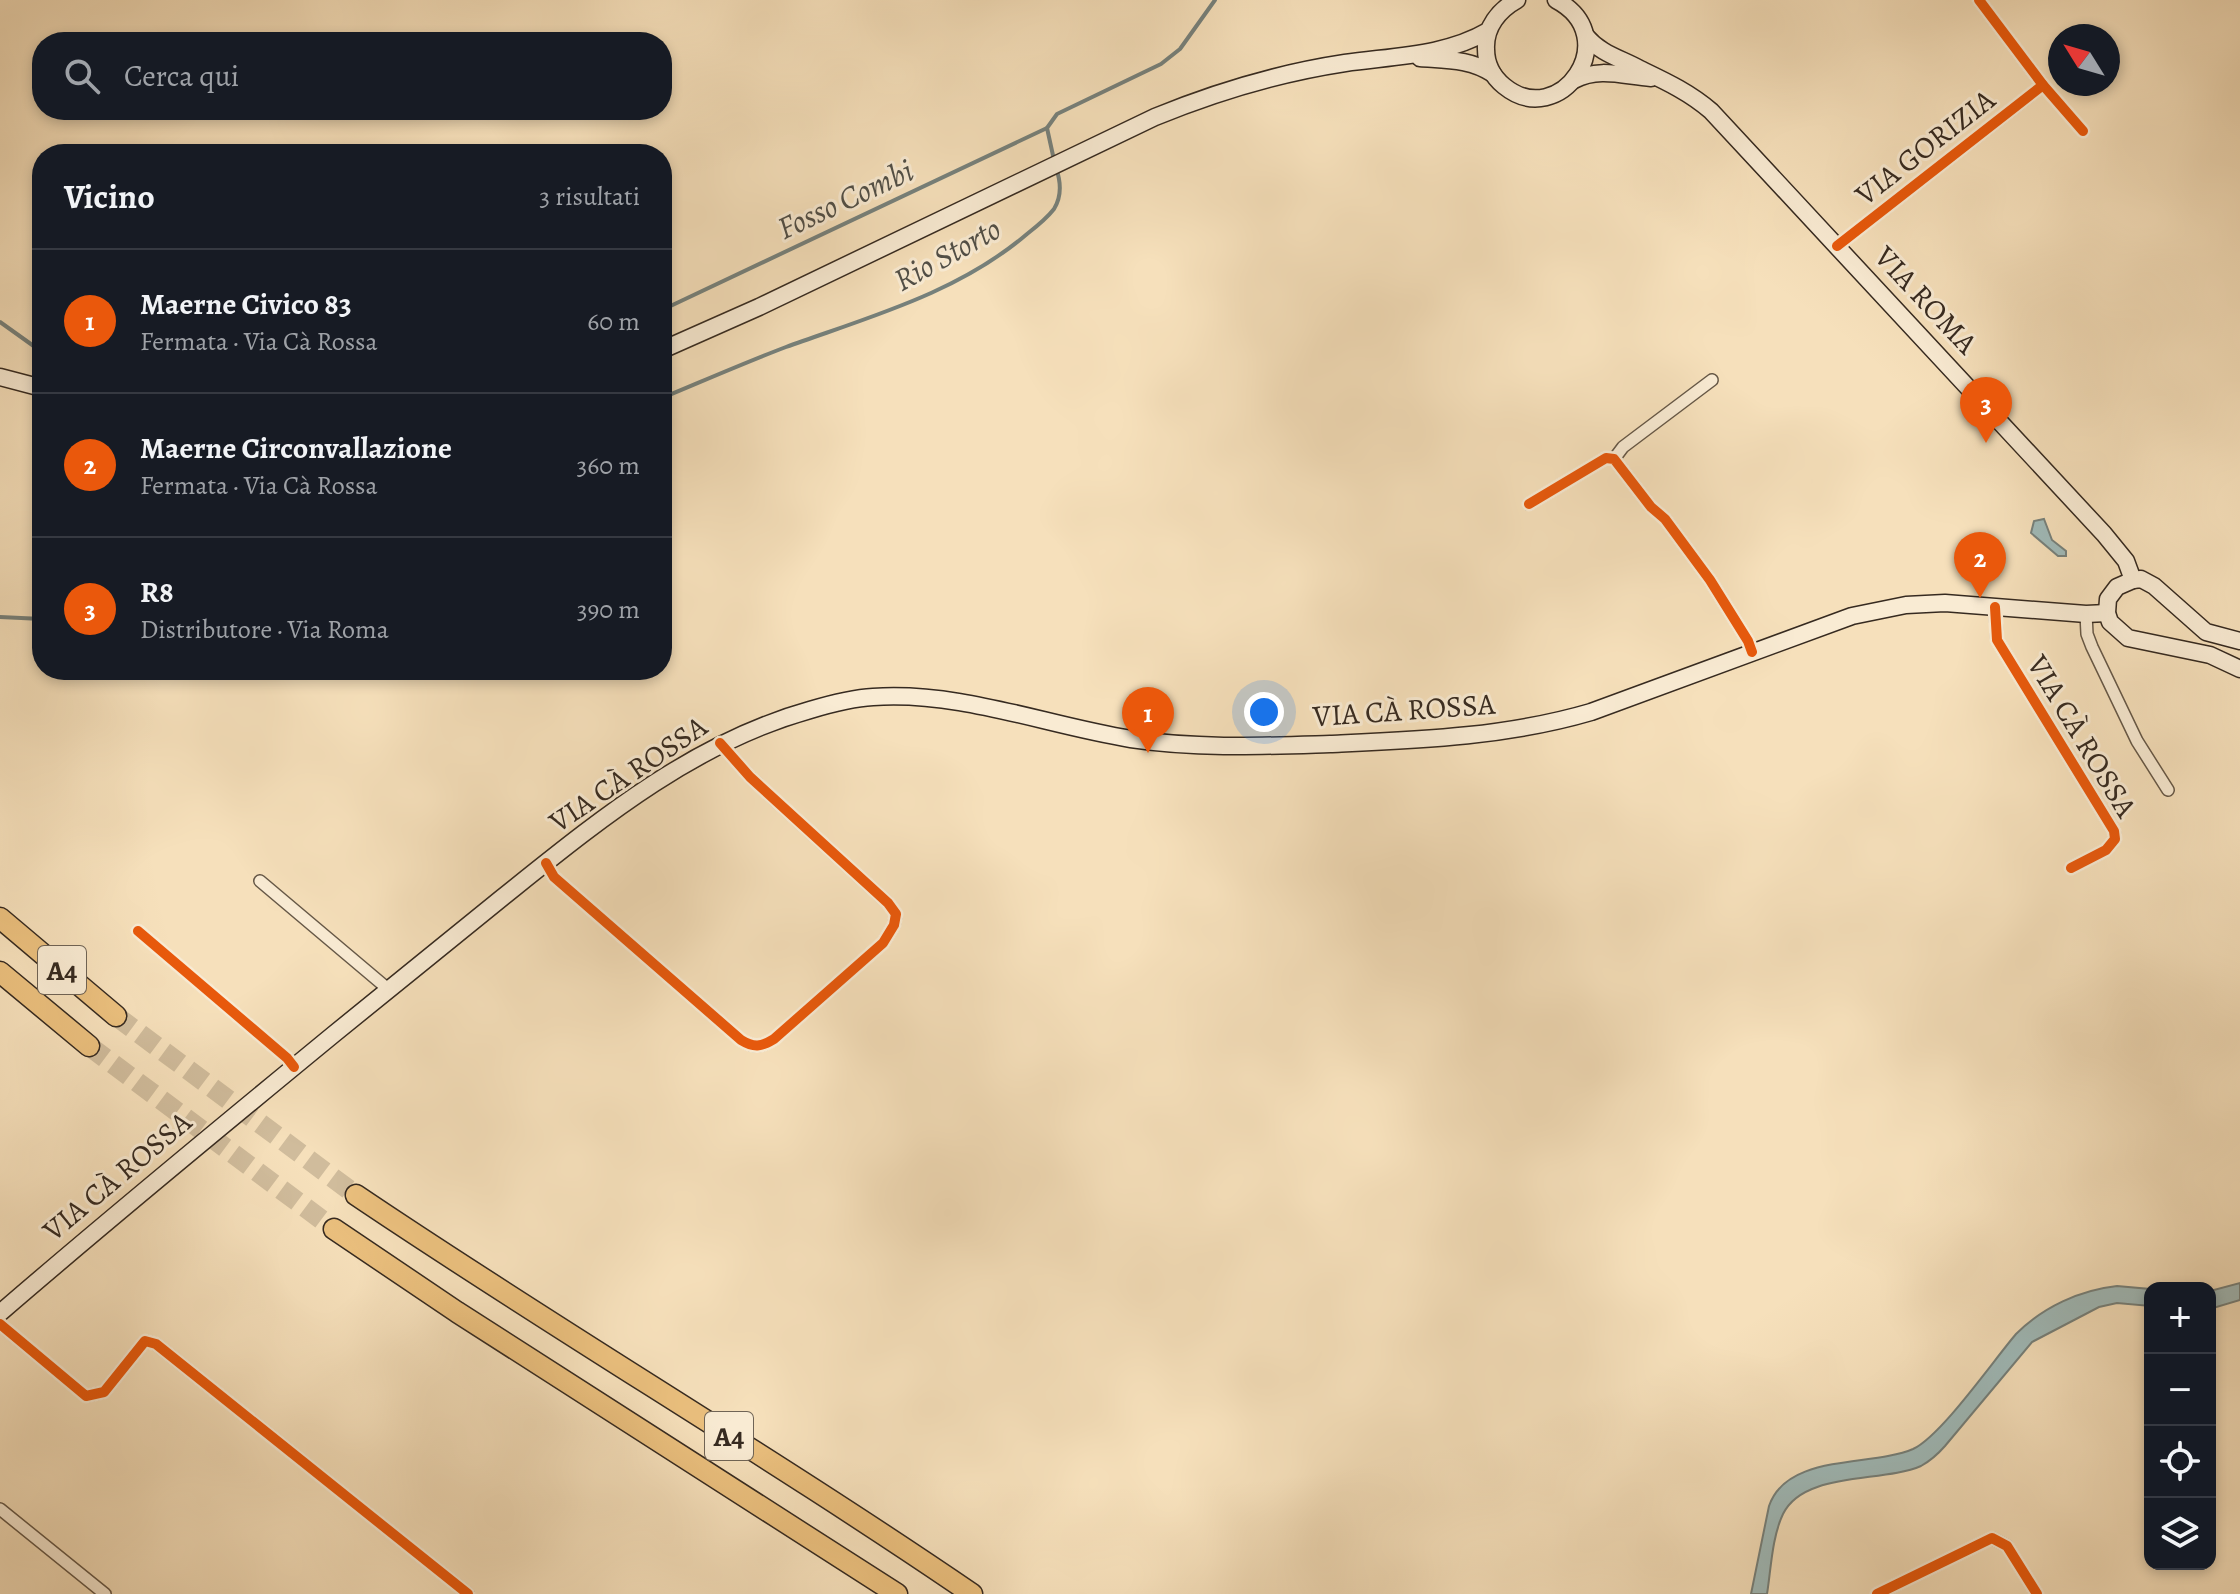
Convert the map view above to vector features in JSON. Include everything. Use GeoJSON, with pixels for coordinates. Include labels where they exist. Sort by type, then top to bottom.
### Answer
{"type":"FeatureCollection","features":[{"type":"Feature","properties":{"kind":"highway","name":"A4"},"geometry":{"type":"LineString","coordinates":[[0,918],[116,1016]]}},
{"type":"Feature","properties":{"kind":"highway","name":"A4"},"geometry":{"type":"LineString","coordinates":[[0,972],[89,1046]]}},
{"type":"Feature","properties":{"kind":"highway","name":"A4"},"geometry":{"type":"LineString","coordinates":[[356,1195],[484,1281],[804,1483],[972,1594]]}},
{"type":"Feature","properties":{"kind":"highway","name":"A4"},"geometry":{"type":"LineString","coordinates":[[334,1229],[457,1312],[897,1594]]}},
{"type":"Feature","properties":{"kind":"main road","name":"VIA ROMA"},"geometry":{"type":"LineString","coordinates":[[1556,0],[1578,17],[1594,46],[1611,57],[1677,86],[1711,111],[2116,548],[2126,561],[2133,580]]}},
{"type":"Feature","properties":{"kind":"main road"},"geometry":{"type":"LineString","coordinates":[[1493,74],[1486,53],[1488,31],[1495,17],[1511,2]]}},
{"type":"Feature","properties":{"kind":"main road"},"geometry":{"type":"LineString","coordinates":[[672,346],[1106,140],[1205,97],[1345,63],[1407,56],[1467,43],[1488,31]]}},
{"type":"Feature","properties":{"kind":"main road"},"geometry":{"type":"LineString","coordinates":[[1574,80],[1585,60],[1586,36]]}},
{"type":"Feature","properties":{"kind":"main road"},"geometry":{"type":"LineString","coordinates":[[1407,56],[1463,61],[1482,67],[1510,90],[1532,97],[1555,94],[1586,74],[1605,72],[1658,79]]}},
{"type":"Feature","properties":{"kind":"main road"},"geometry":{"type":"LineString","coordinates":[[0,377],[32,385]]}},
{"type":"Feature","properties":{"kind":"main road"},"geometry":{"type":"LineString","coordinates":[[2240,641],[2206,632],[2154,586],[2141,579],[2117,587],[2108,599],[2107,613],[2117,631],[2128,638],[2210,655],[2240,669]]}},
{"type":"Feature","properties":{"kind":"main road","name":"VIA CÀ ROSSA"},"geometry":{"type":"LineString","coordinates":[[0,1313],[153,1182],[388,989],[629,799],[720,743],[778,719],[830,704],[872,697],[963,701],[1129,738],[1175,744],[1229,747],[1444,738],[1548,725],[1852,616],[1906,605],[1945,603],[2107,613]]}},
{"type":"Feature","properties":{"kind":"street"},"geometry":{"type":"LineString","coordinates":[[1979,0],[2043,85],[2083,131]]}},
{"type":"Feature","properties":{"kind":"street","name":"VIA GORIZIA"},"geometry":{"type":"LineString","coordinates":[[1837,246],[2043,85]]}},
{"type":"Feature","properties":{"kind":"street"},"geometry":{"type":"LineString","coordinates":[[1614,459],[1623,447],[1712,380]]}},
{"type":"Feature","properties":{"kind":"street"},"geometry":{"type":"LineString","coordinates":[[1529,504],[1606,458],[1614,459],[1651,507],[1665,519],[1710,580],[1752,652]]}},
{"type":"Feature","properties":{"kind":"street","name":"VIA CÀ ROSSA"},"geometry":{"type":"LineString","coordinates":[[1995,607],[1997,640],[2114,831],[2115,839],[2106,850],[2071,868]]}},
{"type":"Feature","properties":{"kind":"street"},"geometry":{"type":"LineString","coordinates":[[2086,614],[2087,634],[2092,647],[2137,741],[2168,790]]}},
{"type":"Feature","properties":{"kind":"street"},"geometry":{"type":"LineString","coordinates":[[546,863],[554,877],[741,1040],[752,1046],[764,1045],[774,1039],[883,943],[894,925],[896,914],[888,903],[733,761],[720,743]]}},
{"type":"Feature","properties":{"kind":"street"},"geometry":{"type":"LineString","coordinates":[[260,881],[388,989]]}},
{"type":"Feature","properties":{"kind":"street"},"geometry":{"type":"LineString","coordinates":[[138,931],[294,1067]]}},
{"type":"Feature","properties":{"kind":"street"},"geometry":{"type":"LineString","coordinates":[[0,1324],[86,1396],[104,1392],[145,1341],[156,1344],[468,1594]]}},
{"type":"Feature","properties":{"kind":"street"},"geometry":{"type":"LineString","coordinates":[[0,1509],[105,1594]]}},
{"type":"Feature","properties":{"kind":"street"},"geometry":{"type":"LineString","coordinates":[[1877,1594],[1992,1538],[2007,1546],[2037,1594]]}},
{"type":"Feature","properties":{"kind":"water"},"geometry":{"type":"Polygon","coordinates":[[[2044,519],[2052,540],[2066,551],[2066,556],[2058,556],[2031,533],[2034,521],[2044,519]]]}},
{"type":"Feature","properties":{"kind":"water"},"geometry":{"type":"Polygon","coordinates":[[[2240,1283],[2240,1300],[2216,1307],[2216,1289],[2240,1283]]]}},
{"type":"Feature","properties":{"kind":"water"},"geometry":{"type":"Polygon","coordinates":[[[2117,1286],[2144,1288],[2144,1305],[2117,1303],[2099,1307],[2032,1342],[1945,1446],[1921,1466],[1826,1484],[1793,1500],[1783,1514],[1776,1533],[1767,1594],[1751,1594],[1769,1506],[1779,1489],[1793,1477],[1811,1469],[1913,1449],[1952,1414],[2027,1324],[2063,1301],[2089,1291],[2117,1286]]]}},
{"type":"Feature","properties":{"kind":"waterway","name":"Rio Storto"},"geometry":{"type":"LineString","coordinates":[[1054,160],[1047,128],[1057,114],[1161,64],[1180,49],[1215,0]]}},
{"type":"Feature","properties":{"kind":"waterway","name":"Fosso Combi"},"geometry":{"type":"LineString","coordinates":[[672,305],[1047,128]]}},
{"type":"Feature","properties":{"kind":"waterway","name":"Rio Storto"},"geometry":{"type":"LineString","coordinates":[[672,394],[786,347],[881,314],[972,272],[1000,255],[1054,209],[1060,189],[1056,168]]}},
{"type":"Feature","properties":{"kind":"waterway","name":"Fosso Combi"},"geometry":{"type":"LineString","coordinates":[[0,322],[32,345]]}},
{"type":"Feature","properties":{"kind":"waterway","name":"Rio Storto"},"geometry":{"type":"LineString","coordinates":[[0,617],[32,619]]}},
{"type":"Feature","properties":{"kind":"tunnel"},"geometry":{"type":"LineString","coordinates":[[116,1016],[356,1195]]}},
{"type":"Feature","properties":{"kind":"tunnel"},"geometry":{"type":"LineString","coordinates":[[89,1046],[334,1229]]}},
{"type":"Feature","properties":{"kind":"cycle path"},"geometry":{"type":"LineString","coordinates":[[1979,0],[2043,85],[2083,131]]}},
{"type":"Feature","properties":{"kind":"cycle path"},"geometry":{"type":"LineString","coordinates":[[1837,246],[2043,85]]}},
{"type":"Feature","properties":{"kind":"cycle path"},"geometry":{"type":"LineString","coordinates":[[1529,504],[1606,458],[1614,459],[1651,507],[1665,519],[1710,580],[1752,652]]}},
{"type":"Feature","properties":{"kind":"cycle path"},"geometry":{"type":"LineString","coordinates":[[1995,607],[1997,640],[2114,831],[2115,839],[2106,850],[2071,868]]}},
{"type":"Feature","properties":{"kind":"cycle path"},"geometry":{"type":"LineString","coordinates":[[546,863],[554,877],[741,1040],[758,1046],[774,1039],[883,943],[894,925],[896,914],[888,903],[750,777],[720,743]]}},
{"type":"Feature","properties":{"kind":"cycle path"},"geometry":{"type":"LineString","coordinates":[[138,931],[294,1067]]}},
{"type":"Feature","properties":{"kind":"cycle path"},"geometry":{"type":"LineString","coordinates":[[0,1324],[86,1396],[104,1392],[145,1341],[156,1344],[468,1594]]}},
{"type":"Feature","properties":{"kind":"cycle path"},"geometry":{"type":"LineString","coordinates":[[1877,1594],[1992,1538],[2007,1546],[2037,1594]]}},
{"type":"Feature","properties":{"kind":"place","name":"R8"},"geometry":{"type":"Point","coordinates":[1986,443]}},
{"type":"Feature","properties":{"kind":"place","name":"Maerne Circonvallazione"},"geometry":{"type":"Point","coordinates":[1980,598]}},
{"type":"Feature","properties":{"kind":"place","name":"Maerne Civico 83"},"geometry":{"type":"Point","coordinates":[1148,753]}}]}
